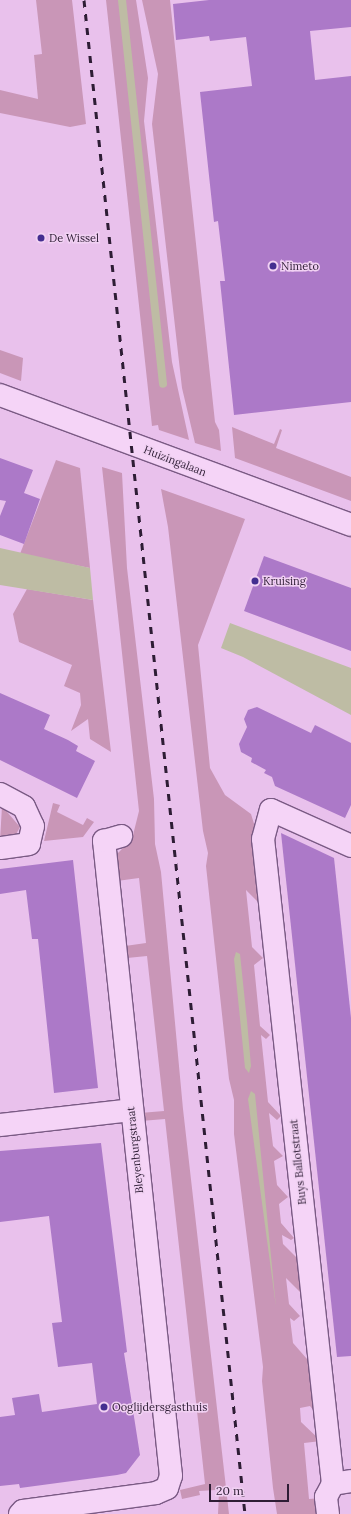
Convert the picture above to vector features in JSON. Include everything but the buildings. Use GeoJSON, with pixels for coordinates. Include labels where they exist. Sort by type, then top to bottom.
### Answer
{"type":"FeatureCollection","features":[{"type":"Feature","properties":{"kind":"street","name":"Huizingalaan"},"geometry":{"type":"LineString","coordinates":[[0,395],[351,525]]}},
{"type":"Feature","properties":{"kind":"street"},"geometry":{"type":"LineString","coordinates":[[0,794],[24,807],[33,826],[29,844],[0,848]]}},
{"type":"Feature","properties":{"kind":"street","name":"Buys Ballotstraat"},"geometry":{"type":"LineString","coordinates":[[328,1514],[326,1497],[342,1482],[263,839],[271,810],[351,846]]}},
{"type":"Feature","properties":{"kind":"street","name":"Bleyenburgstraat"},"geometry":{"type":"LineString","coordinates":[[20,1514],[23,1511],[156,1493],[167,1488],[171,1476],[130,1110],[104,841],[121,836]]}},
{"type":"Feature","properties":{"kind":"street"},"geometry":{"type":"LineString","coordinates":[[0,1125],[130,1110]]}},
{"type":"Feature","properties":{"kind":"shaded area"},"geometry":{"type":"Polygon","coordinates":[[[36,0],[72,0],[86,124],[70,127],[0,113],[0,90],[38,99],[34,55],[42,54],[36,0]]]}},
{"type":"Feature","properties":{"kind":"shaded area"},"geometry":{"type":"Polygon","coordinates":[[[106,0],[136,0],[148,78],[144,121],[172,362],[189,440],[159,430],[158,425],[152,426],[106,0]]]}},
{"type":"Feature","properties":{"kind":"shaded area"},"geometry":{"type":"Polygon","coordinates":[[[142,0],[170,0],[215,422],[219,430],[221,451],[195,443],[182,388],[152,124],[158,74],[142,0]]]}},
{"type":"Feature","properties":{"kind":"shaded area"},"geometry":{"type":"Polygon","coordinates":[[[0,350],[23,358],[21,381],[0,373],[0,350]]]}},
{"type":"Feature","properties":{"kind":"shaded area"},"geometry":{"type":"Polygon","coordinates":[[[232,427],[274,444],[280,429],[282,430],[276,448],[351,477],[351,501],[235,458],[232,427]]]}},
{"type":"Feature","properties":{"kind":"shaded area"},"geometry":{"type":"Polygon","coordinates":[[[56,460],[80,468],[90,568],[20,554],[56,460]]]}},
{"type":"Feature","properties":{"kind":"shaded area"},"geometry":{"type":"Polygon","coordinates":[[[102,467],[122,473],[127,568],[154,799],[155,844],[161,872],[183,1109],[229,1514],[218,1514],[219,1492],[216,1490],[199,1491],[200,1495],[182,1499],[180,1490],[205,1484],[165,1119],[141,1121],[140,1113],[164,1111],[147,956],[127,958],[125,946],[146,943],[139,878],[117,881],[116,855],[132,839],[139,811],[102,467]]]}},
{"type":"Feature","properties":{"kind":"shaded area"},"geometry":{"type":"Polygon","coordinates":[[[161,489],[245,519],[198,645],[210,768],[225,795],[251,814],[255,827],[267,911],[246,890],[252,947],[263,958],[254,965],[260,1026],[270,1035],[266,1039],[261,1035],[268,1102],[281,1116],[277,1120],[269,1113],[273,1146],[283,1156],[274,1161],[277,1185],[288,1197],[279,1204],[281,1223],[294,1238],[291,1240],[282,1235],[283,1244],[304,1265],[307,1299],[286,1278],[289,1304],[300,1316],[294,1321],[290,1318],[293,1343],[314,1367],[314,1411],[310,1406],[300,1408],[301,1422],[321,1441],[304,1443],[309,1499],[321,1498],[322,1514],[277,1514],[262,1381],[263,1367],[234,1134],[234,1100],[229,1079],[206,866],[208,853],[203,831],[168,527],[161,489]]]}},
{"type":"Feature","properties":{"kind":"shaded area"},"geometry":{"type":"Polygon","coordinates":[[[0,548],[90,568],[93,600],[0,585],[0,548]]]}},
{"type":"Feature","properties":{"kind":"shaded area"},"geometry":{"type":"Polygon","coordinates":[[[27,589],[93,600],[111,752],[90,739],[88,719],[71,731],[81,705],[80,693],[64,686],[72,665],[19,642],[13,614],[27,589]]]}},
{"type":"Feature","properties":{"kind":"shaded area"},"geometry":{"type":"Polygon","coordinates":[[[230,623],[351,668],[351,715],[243,657],[221,648],[230,623]]]}},
{"type":"Feature","properties":{"kind":"shaded area"},"geometry":{"type":"Polygon","coordinates":[[[53,803],[60,805],[57,812],[83,825],[87,818],[94,822],[83,837],[44,841],[53,803]]]}},
{"type":"Feature","properties":{"kind":"shaded area"},"geometry":{"type":"Polygon","coordinates":[[[2,806],[20,827],[14,838],[0,841],[2,806]]]}},
{"type":"Feature","properties":{"kind":"shaded area"},"geometry":{"type":"Polygon","coordinates":[[[236,952],[240,954],[251,1066],[249,1073],[245,1068],[234,959],[236,952]]]}},
{"type":"Feature","properties":{"kind":"shaded area"},"geometry":{"type":"Polygon","coordinates":[[[251,1091],[255,1094],[276,1307],[248,1099],[251,1091]]]}},
{"type":"Feature","properties":{"kind":"waterway"},"geometry":{"type":"LineString","coordinates":[[122,0],[163,384]]}},
{"type":"Feature","properties":{"kind":"railway"},"geometry":{"type":"LineString","coordinates":[[84,0],[245,1514]]}},
{"type":"Feature","properties":{"kind":"place","name":"De Wissel"},"geometry":{"type":"Point","coordinates":[41,238]}},
{"type":"Feature","properties":{"kind":"place","name":"Nimeto"},"geometry":{"type":"Point","coordinates":[273,266]}},
{"type":"Feature","properties":{"kind":"place","name":"Kruising"},"geometry":{"type":"Point","coordinates":[255,581]}},
{"type":"Feature","properties":{"kind":"place","name":"Ooglijdersgasthuis"},"geometry":{"type":"Point","coordinates":[104,1407]}}]}
